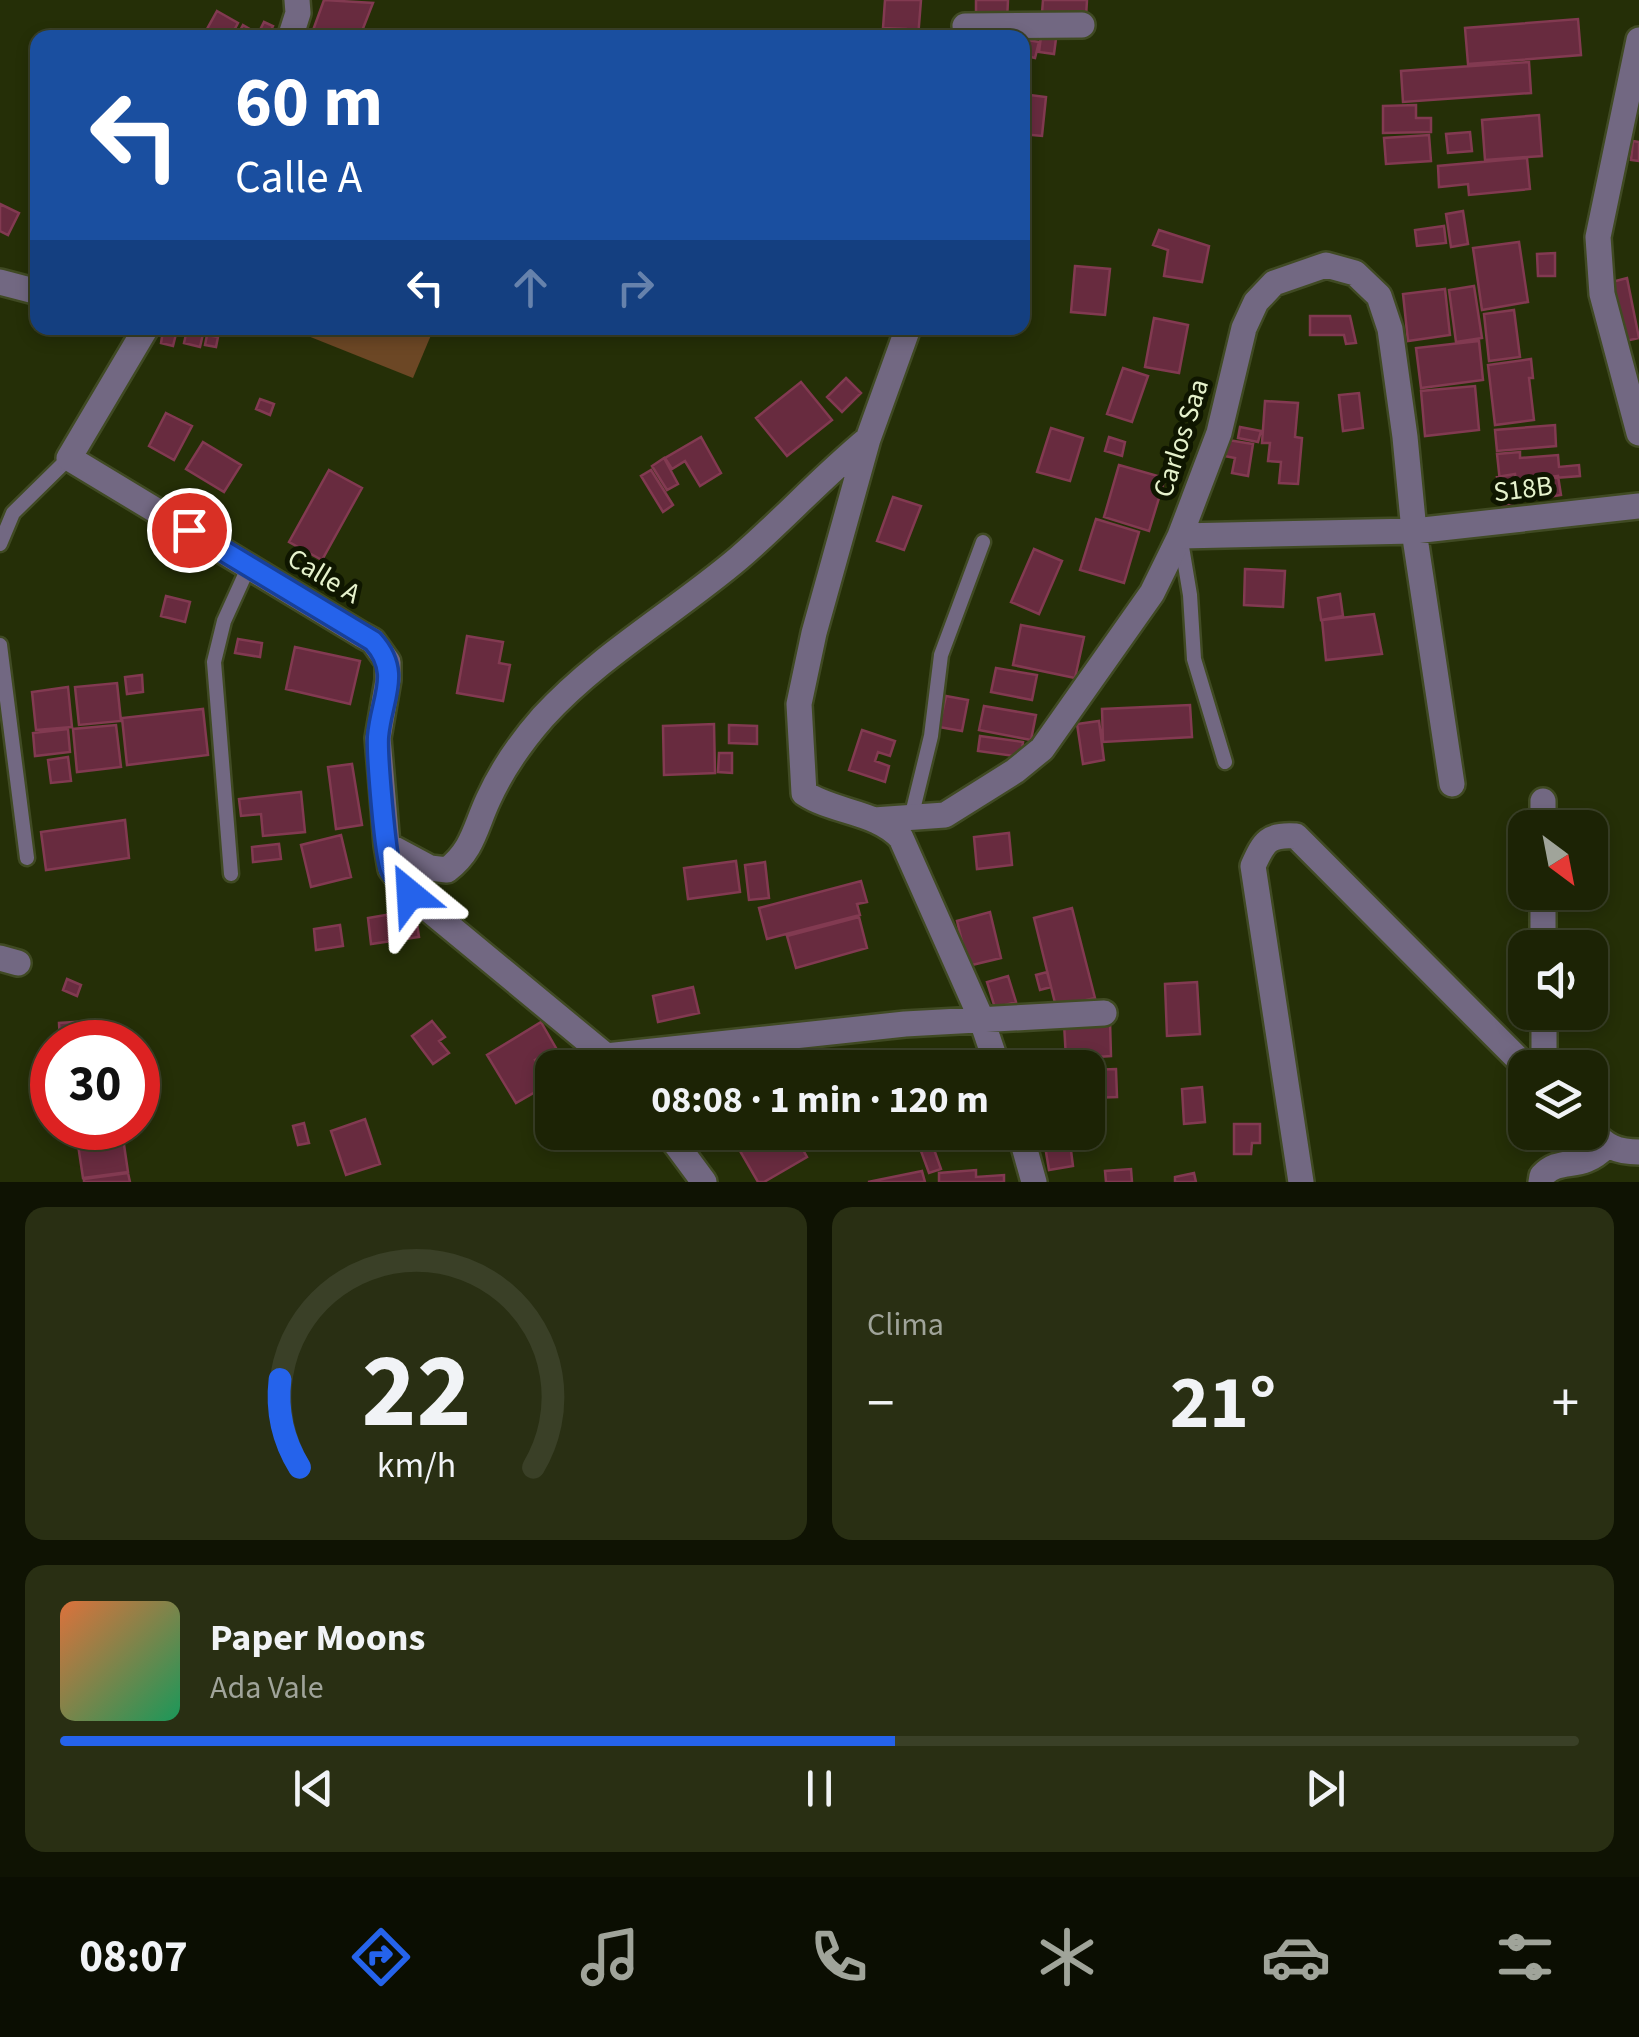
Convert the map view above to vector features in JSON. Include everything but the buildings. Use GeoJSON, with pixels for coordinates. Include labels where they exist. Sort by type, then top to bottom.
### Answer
{"type":"FeatureCollection","features":[{"type":"Feature","properties":{"kind":"street"},"geometry":{"type":"LineString","coordinates":[[293,30],[297,0]]}},
{"type":"Feature","properties":{"kind":"street"},"geometry":{"type":"LineString","coordinates":[[965,30],[967,0]]}},
{"type":"Feature","properties":{"kind":"street"},"geometry":{"type":"LineString","coordinates":[[1004,30],[1082,26]]}},
{"type":"Feature","properties":{"kind":"street"},"geometry":{"type":"LineString","coordinates":[[1638,46],[1598,237],[1602,294],[1639,433]]}},
{"type":"Feature","properties":{"kind":"street","name":"Carlos Saa"},"geometry":{"type":"LineString","coordinates":[[874,820],[945,815],[1015,771],[1042,748],[1152,593],[1180,536],[1220,433],[1244,328],[1256,302],[1274,283],[1326,265],[1354,273],[1379,296],[1392,347],[1414,531]]}},
{"type":"Feature","properties":{"kind":"street"},"geometry":{"type":"LineString","coordinates":[[0,282],[30,290]]}},
{"type":"Feature","properties":{"kind":"street"},"geometry":{"type":"LineString","coordinates":[[69,458],[142,335]]}},
{"type":"Feature","properties":{"kind":"street"},"geometry":{"type":"LineString","coordinates":[[905,335],[868,439],[814,633],[799,704],[804,794],[894,829],[910,854],[992,1050]]}},
{"type":"Feature","properties":{"kind":"street"},"geometry":{"type":"LineString","coordinates":[[388,845],[430,868],[446,870],[464,857],[488,800],[517,747],[544,716],[590,671],[738,558],[825,474],[868,439]]}},
{"type":"Feature","properties":{"kind":"street","name":"Calle A"},"geometry":{"type":"LineString","coordinates":[[69,458],[373,641],[388,662],[378,738],[391,869],[410,894],[596,1050]]}},
{"type":"Feature","properties":{"kind":"street","name":"S18B"},"geometry":{"type":"LineString","coordinates":[[1180,536],[1414,531],[1639,506]]}},
{"type":"Feature","properties":{"kind":"street"},"geometry":{"type":"LineString","coordinates":[[1414,531],[1452,784]]}},
{"type":"Feature","properties":{"kind":"street"},"geometry":{"type":"LineString","coordinates":[[1300,1182],[1253,866],[1263,842],[1275,835],[1296,836],[1509,1050]]}},
{"type":"Feature","properties":{"kind":"street"},"geometry":{"type":"LineString","coordinates":[[711,1050],[980,1018],[1104,1013]]}},
{"type":"Feature","properties":{"kind":"street"},"geometry":{"type":"LineString","coordinates":[[1608,1144],[1622,1152],[1639,1152]]}},
{"type":"Feature","properties":{"kind":"street"},"geometry":{"type":"LineString","coordinates":[[680,1150],[704,1182]]}},
{"type":"Feature","properties":{"kind":"street"},"geometry":{"type":"LineString","coordinates":[[1025,1150],[1034,1182]]}},
{"type":"Feature","properties":{"kind":"street"},"geometry":{"type":"LineString","coordinates":[[1541,1182],[1542,1176],[1554,1166],[1594,1159],[1596,1150]]}},
{"type":"Feature","properties":{"kind":"lane"},"geometry":{"type":"LineString","coordinates":[[0,544],[13,513],[69,458]]}},
{"type":"Feature","properties":{"kind":"lane"},"geometry":{"type":"LineString","coordinates":[[1180,536],[1190,595],[1194,659],[1225,762]]}},
{"type":"Feature","properties":{"kind":"lane"},"geometry":{"type":"LineString","coordinates":[[910,818],[931,736],[940,655],[983,542]]}},
{"type":"Feature","properties":{"kind":"lane"},"geometry":{"type":"LineString","coordinates":[[231,874],[214,662],[224,621],[250,566]]}},
{"type":"Feature","properties":{"kind":"lane"},"geometry":{"type":"LineString","coordinates":[[0,645],[27,858]]}},
{"type":"Feature","properties":{"kind":"shaded area"},"geometry":{"type":"Polygon","coordinates":[[[306,335],[431,335],[413,378],[306,335]]]}},
{"type":"Feature","properties":{"kind":"route"},"geometry":{"type":"LineString","coordinates":[[189,530],[373,641],[382,652],[388,662],[388,680],[378,738],[388,845],[391,869],[410,894]]}}]}
